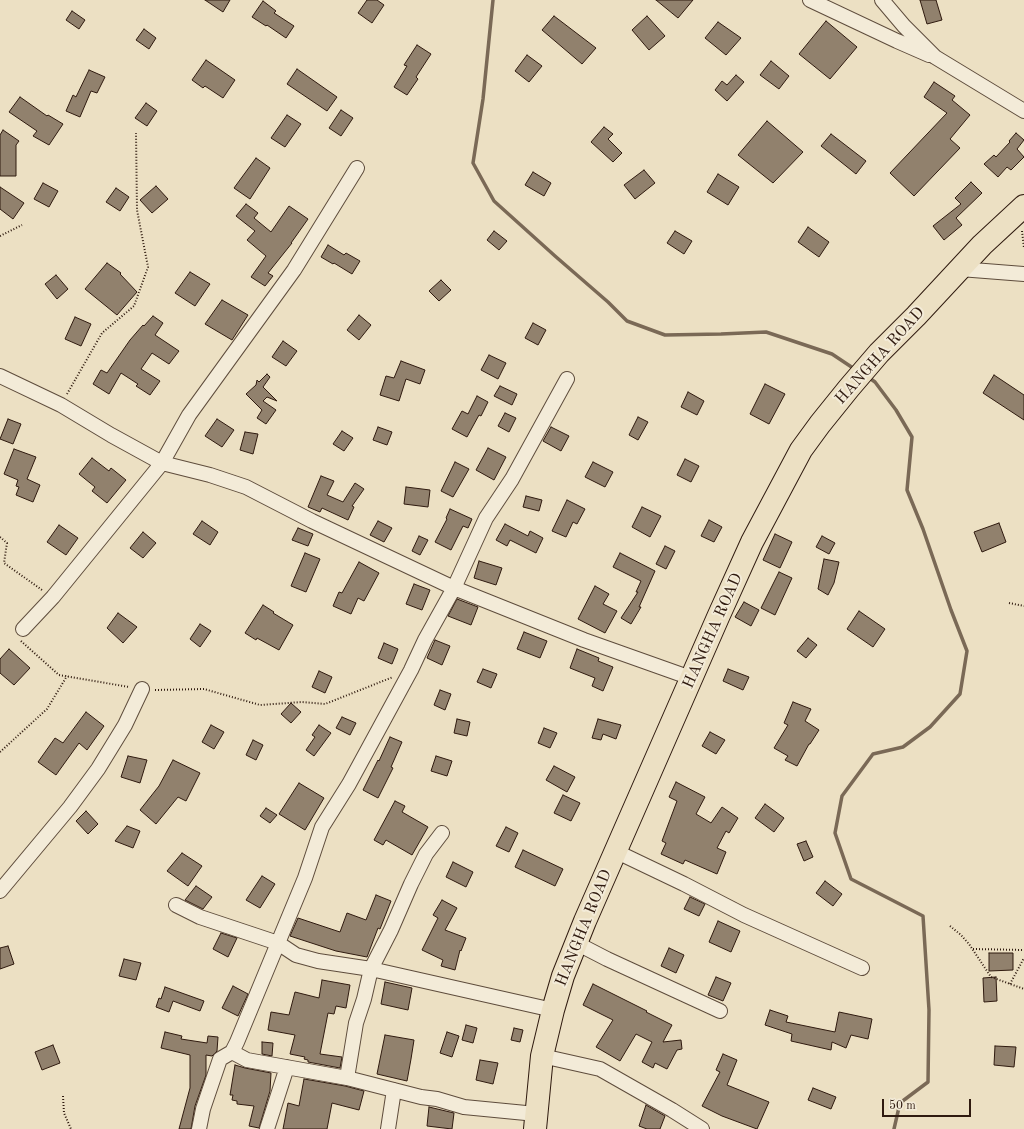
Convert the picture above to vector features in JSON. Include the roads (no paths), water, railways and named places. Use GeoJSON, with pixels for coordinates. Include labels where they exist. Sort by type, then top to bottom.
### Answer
{"type":"FeatureCollection","features":[{"type":"Feature","properties":{"kind":"highway","name":"HANGHA ROAD"},"geometry":{"type":"LineString","coordinates":[[536,1121],[542,1056],[553,1010],[563,976],[584,921],[746,555],[801,450],[820,424],[879,353],[916,316],[982,245],[1024,206]]}},
{"type":"Feature","properties":{"kind":"street"},"geometry":{"type":"LineString","coordinates":[[810,0],[897,41],[935,57],[1024,111]]}},
{"type":"Feature","properties":{"kind":"street"},"geometry":{"type":"LineString","coordinates":[[882,0],[904,26],[935,57]]}},
{"type":"Feature","properties":{"kind":"street"},"geometry":{"type":"LineString","coordinates":[[23,629],[53,597],[162,462],[189,415],[294,270],[357,168]]}},
{"type":"Feature","properties":{"kind":"street"},"geometry":{"type":"LineString","coordinates":[[960,269],[1024,274]]}},
{"type":"Feature","properties":{"kind":"street"},"geometry":{"type":"LineString","coordinates":[[0,376],[61,405],[111,435],[162,462],[210,474],[246,487],[312,521],[454,588],[584,640],[691,678]]}},
{"type":"Feature","properties":{"kind":"street"},"geometry":{"type":"LineString","coordinates":[[199,1129],[203,1109],[220,1059],[232,1052],[305,878],[322,827],[349,784],[411,670],[425,640],[454,588],[486,518],[512,479],[567,380]]}},
{"type":"Feature","properties":{"kind":"street"},"geometry":{"type":"LineString","coordinates":[[0,891],[70,807],[98,769],[125,725],[142,689]]}},
{"type":"Feature","properties":{"kind":"street"},"geometry":{"type":"LineString","coordinates":[[347,1078],[356,1023],[364,999],[371,969],[391,930],[426,854],[442,833]]}},
{"type":"Feature","properties":{"kind":"street"},"geometry":{"type":"LineString","coordinates":[[616,850],[744,915],[862,968]]}},
{"type":"Feature","properties":{"kind":"street"},"geometry":{"type":"LineString","coordinates":[[176,905],[200,918],[278,943],[296,955],[318,961],[371,969],[553,1010]]}},
{"type":"Feature","properties":{"kind":"street"},"geometry":{"type":"LineString","coordinates":[[576,943],[607,959],[720,1011]]}},
{"type":"Feature","properties":{"kind":"street"},"geometry":{"type":"LineString","coordinates":[[232,1052],[247,1060],[347,1078],[464,1107],[536,1121]]}},
{"type":"Feature","properties":{"kind":"street"},"geometry":{"type":"LineString","coordinates":[[542,1056],[600,1069],[702,1129]]}},
{"type":"Feature","properties":{"kind":"street"},"geometry":{"type":"LineString","coordinates":[[267,1129],[287,1067]]}},
{"type":"Feature","properties":{"kind":"street"},"geometry":{"type":"LineString","coordinates":[[388,1129],[394,1090]]}},
{"type":"Feature","properties":{"kind":"waterway"},"geometry":{"type":"LineString","coordinates":[[493,0],[483,99],[473,163],[494,201],[608,302],[627,321],[665,335],[766,332],[832,354],[856,370]]}},
{"type":"Feature","properties":{"kind":"waterway"},"geometry":{"type":"LineString","coordinates":[[868,377],[875,382],[896,410],[912,437],[907,490],[923,529],[967,651],[960,694],[930,727],[903,747],[873,754],[842,796],[835,833],[851,879],[923,916],[929,1010],[928,1082],[900,1103],[894,1129]]}}]}
